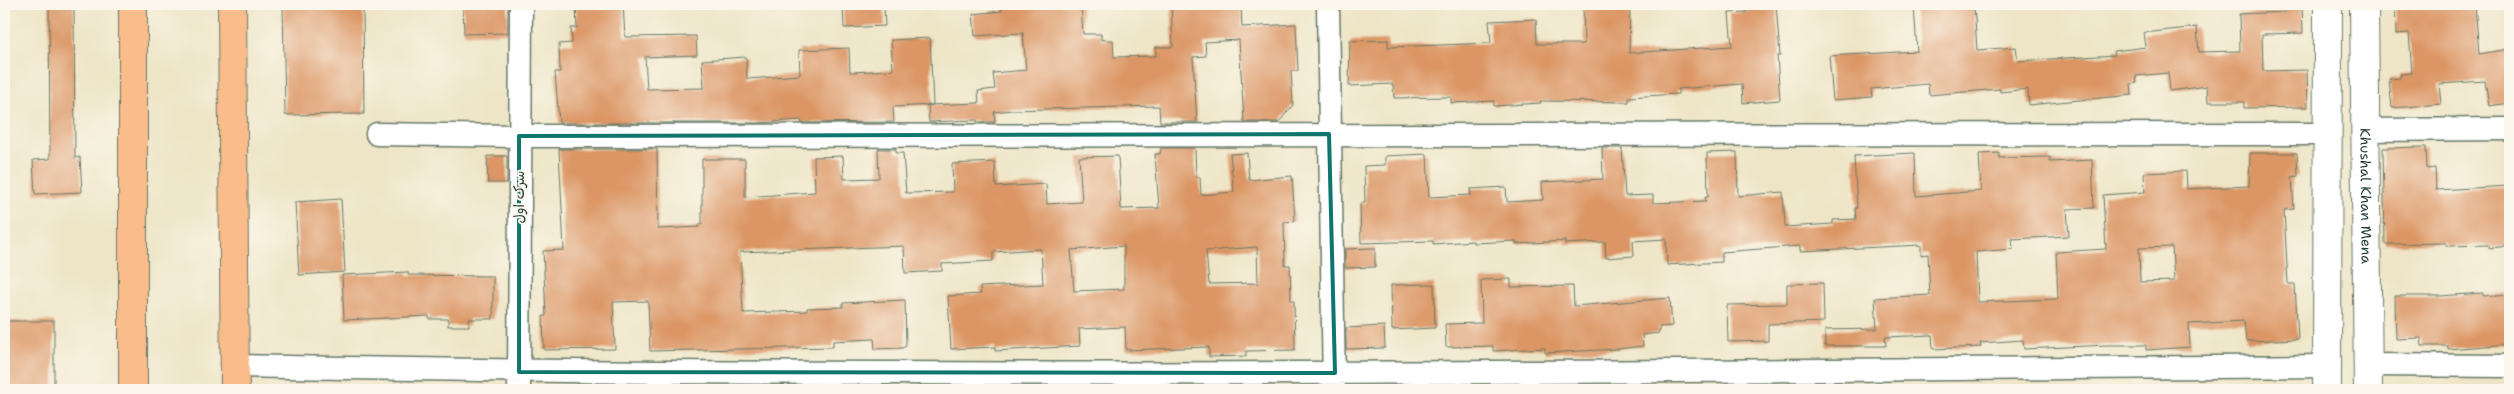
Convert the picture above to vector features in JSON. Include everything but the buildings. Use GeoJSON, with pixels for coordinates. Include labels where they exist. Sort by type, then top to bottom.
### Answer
{"type":"FeatureCollection","features":[{"type":"Feature","properties":{"kind":"main road"},"geometry":{"type":"LineString","coordinates":[[133,4],[133,390]]}},
{"type":"Feature","properties":{"kind":"main road"},"geometry":{"type":"LineString","coordinates":[[232,4],[235,378]]}},
{"type":"Feature","properties":{"kind":"street","name":"سرک‌ اول"},"geometry":{"type":"LineString","coordinates":[[519,381],[521,4]]}},
{"type":"Feature","properties":{"kind":"street"},"geometry":{"type":"LineString","coordinates":[[1328,4],[1334,382]]}},
{"type":"Feature","properties":{"kind":"street"},"geometry":{"type":"LineString","coordinates":[[235,378],[519,381],[1334,382],[2327,378],[2328,4]]}},
{"type":"Feature","properties":{"kind":"street","name":"Khushal Khan Mena"},"geometry":{"type":"LineString","coordinates":[[2364,4],[2368,378]]}},
{"type":"Feature","properties":{"kind":"street"},"geometry":{"type":"LineString","coordinates":[[2365,130],[2510,129]]}},
{"type":"Feature","properties":{"kind":"street"},"geometry":{"type":"LineString","coordinates":[[377,134],[519,136],[2328,134]]}},
{"type":"Feature","properties":{"kind":"street"},"geometry":{"type":"LineString","coordinates":[[2368,378],[2510,366]]}},
{"type":"Feature","properties":{"kind":"highlighted area"},"geometry":{"type":"Polygon","coordinates":[[[1329,134],[1335,373],[519,372],[519,136],[1329,134]]]}}]}
